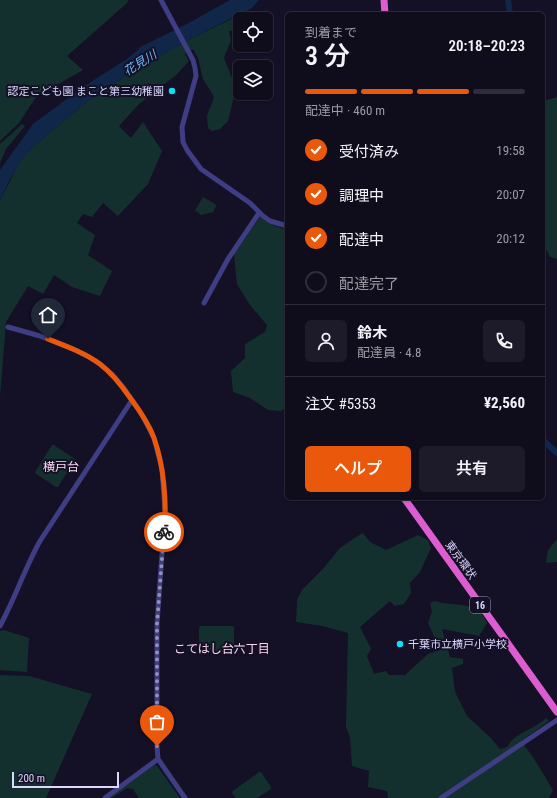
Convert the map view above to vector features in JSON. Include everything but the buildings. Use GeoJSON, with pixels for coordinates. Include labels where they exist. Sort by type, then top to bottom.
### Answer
{"type":"FeatureCollection","features":[{"type":"Feature","properties":{"kind":"highway"},"geometry":{"type":"LineString","coordinates":[[379,0],[380,12]]}},
{"type":"Feature","properties":{"kind":"highway"},"geometry":{"type":"LineString","coordinates":[[384,0],[385,12]]}},
{"type":"Feature","properties":{"kind":"highway","name":"東京環状"},"geometry":{"type":"LineString","coordinates":[[405,500],[557,712]]}},
{"type":"Feature","properties":{"kind":"highway","name":"東京環状"},"geometry":{"type":"LineString","coordinates":[[411,500],[557,704]]}},
{"type":"Feature","properties":{"kind":"street"},"geometry":{"type":"LineString","coordinates":[[161,0],[193,60],[195,68],[196,76],[182,127],[183,142],[187,150],[201,169],[250,203],[259,213],[270,221],[285,225]]}},
{"type":"Feature","properties":{"kind":"street"},"geometry":{"type":"LineString","coordinates":[[204,303],[228,259],[259,213]]}},
{"type":"Feature","properties":{"kind":"street"},"geometry":{"type":"LineString","coordinates":[[8,327],[40,336],[89,357],[113,375],[141,413],[154,438],[162,469],[165,512],[157,624],[158,759],[185,798]]}},
{"type":"Feature","properties":{"kind":"street"},"geometry":{"type":"LineString","coordinates":[[0,626],[8,612],[31,558],[40,541],[132,400]]}},
{"type":"Feature","properties":{"kind":"street"},"geometry":{"type":"LineString","coordinates":[[442,798],[557,720]]}},
{"type":"Feature","properties":{"kind":"street"},"geometry":{"type":"LineString","coordinates":[[105,798],[158,759]]}},
{"type":"Feature","properties":{"kind":"green space"},"geometry":{"type":"Polygon","coordinates":[[[0,0],[129,0],[67,56],[83,70],[36,97],[19,123],[0,141],[0,0]]]}},
{"type":"Feature","properties":{"kind":"green space"},"geometry":{"type":"Polygon","coordinates":[[[233,18],[233,30],[229,31],[231,40],[224,58],[233,80],[233,100],[228,121],[220,129],[212,131],[208,128],[207,116],[214,97],[203,79],[198,58],[193,49],[185,54],[189,61],[176,75],[138,105],[119,126],[131,138],[143,122],[162,151],[148,184],[118,216],[103,203],[92,217],[83,214],[77,223],[95,235],[88,255],[112,271],[100,296],[72,287],[54,275],[43,294],[28,286],[6,322],[0,397],[0,201],[17,167],[26,153],[84,104],[136,69],[192,38],[233,18]]]}},
{"type":"Feature","properties":{"kind":"green space"},"geometry":{"type":"Polygon","coordinates":[[[557,97],[557,259],[550,257],[545,247],[545,100],[557,97]]]}},
{"type":"Feature","properties":{"kind":"green space"},"geometry":{"type":"Polygon","coordinates":[[[22,124],[25,126],[6,149],[0,163],[0,144],[22,124]]]}},
{"type":"Feature","properties":{"kind":"green space"},"geometry":{"type":"Polygon","coordinates":[[[203,197],[216,206],[213,212],[201,215],[195,210],[203,197]]]}},
{"type":"Feature","properties":{"kind":"green space"},"geometry":{"type":"Polygon","coordinates":[[[260,217],[270,224],[285,229],[285,408],[281,411],[268,410],[250,398],[233,392],[231,371],[245,358],[245,344],[265,332],[267,325],[250,305],[237,284],[234,254],[260,217]]]}},
{"type":"Feature","properties":{"kind":"green space"},"geometry":{"type":"Polygon","coordinates":[[[52,445],[75,459],[58,487],[35,472],[52,445]]]}},
{"type":"Feature","properties":{"kind":"green space"},"geometry":{"type":"Polygon","coordinates":[[[363,533],[370,542],[386,550],[418,535],[428,540],[431,548],[420,572],[410,583],[411,593],[404,604],[395,606],[390,601],[360,627],[371,649],[367,656],[374,674],[386,671],[389,675],[405,675],[428,654],[440,650],[428,623],[432,612],[430,603],[435,601],[464,605],[480,612],[487,623],[479,636],[442,629],[450,657],[463,659],[463,664],[452,668],[455,692],[467,716],[491,738],[500,749],[507,747],[510,742],[520,734],[546,718],[549,721],[521,741],[533,757],[553,790],[549,798],[388,798],[387,791],[368,787],[369,771],[352,766],[350,738],[346,727],[348,633],[322,626],[296,622],[297,600],[302,590],[322,570],[340,548],[363,533]]]}},
{"type":"Feature","properties":{"kind":"green space"},"geometry":{"type":"Polygon","coordinates":[[[557,539],[557,562],[546,563],[548,550],[557,539]]]}},
{"type":"Feature","properties":{"kind":"green space"},"geometry":{"type":"Polygon","coordinates":[[[201,626],[234,627],[234,651],[199,651],[199,628],[201,626]]]}},
{"type":"Feature","properties":{"kind":"green space"},"geometry":{"type":"Polygon","coordinates":[[[4,630],[29,638],[27,672],[0,670],[0,631],[4,630]]]}},
{"type":"Feature","properties":{"kind":"green space"},"geometry":{"type":"Polygon","coordinates":[[[0,675],[29,676],[92,694],[46,798],[0,798],[0,675]]]}},
{"type":"Feature","properties":{"kind":"green space"},"geometry":{"type":"Polygon","coordinates":[[[154,765],[157,766],[180,798],[139,798],[133,789],[127,788],[112,798],[109,798],[154,765]]]}},
{"type":"Feature","properties":{"kind":"green space"},"geometry":{"type":"Polygon","coordinates":[[[261,772],[271,789],[257,798],[236,798],[232,793],[233,791],[261,772]]]}},
{"type":"Feature","properties":{"kind":"water","name":"花見川"},"geometry":{"type":"Polygon","coordinates":[[[230,0],[259,0],[252,8],[244,12],[233,12],[233,18],[136,69],[84,104],[26,153],[10,179],[0,201],[0,170],[33,124],[83,87],[127,59],[142,46],[187,24],[230,0]]]}},
{"type":"Feature","properties":{"kind":"waterway"},"geometry":{"type":"LineString","coordinates":[[508,0],[510,12]]}},
{"type":"Feature","properties":{"kind":"waterway"},"geometry":{"type":"LineString","coordinates":[[545,442],[557,453]]}},
{"type":"Feature","properties":{"kind":"way so far"},"geometry":{"type":"LineString","coordinates":[[157,746],[157,624],[164,532]]}},
{"type":"Feature","properties":{"kind":"place","name":"認定こども園 まこと第三幼稚園"},"geometry":{"type":"Point","coordinates":[172,91]}},
{"type":"Feature","properties":{"kind":"place","name":"千葉市立横戸小学校"},"geometry":{"type":"Point","coordinates":[400,644]}},
{"type":"Feature","properties":{"kind":"district","name":"横戸台"},"geometry":{"type":"Point","coordinates":[61,467]}},
{"type":"Feature","properties":{"kind":"district","name":"こてはし台六丁目"},"geometry":{"type":"Point","coordinates":[222,649]}},
{"type":"Feature","properties":{"kind":"route"},"geometry":{"type":"LineString","coordinates":[[48,339],[89,357],[113,375],[148,424],[154,438],[162,469],[165,512],[164,532]]}}]}
